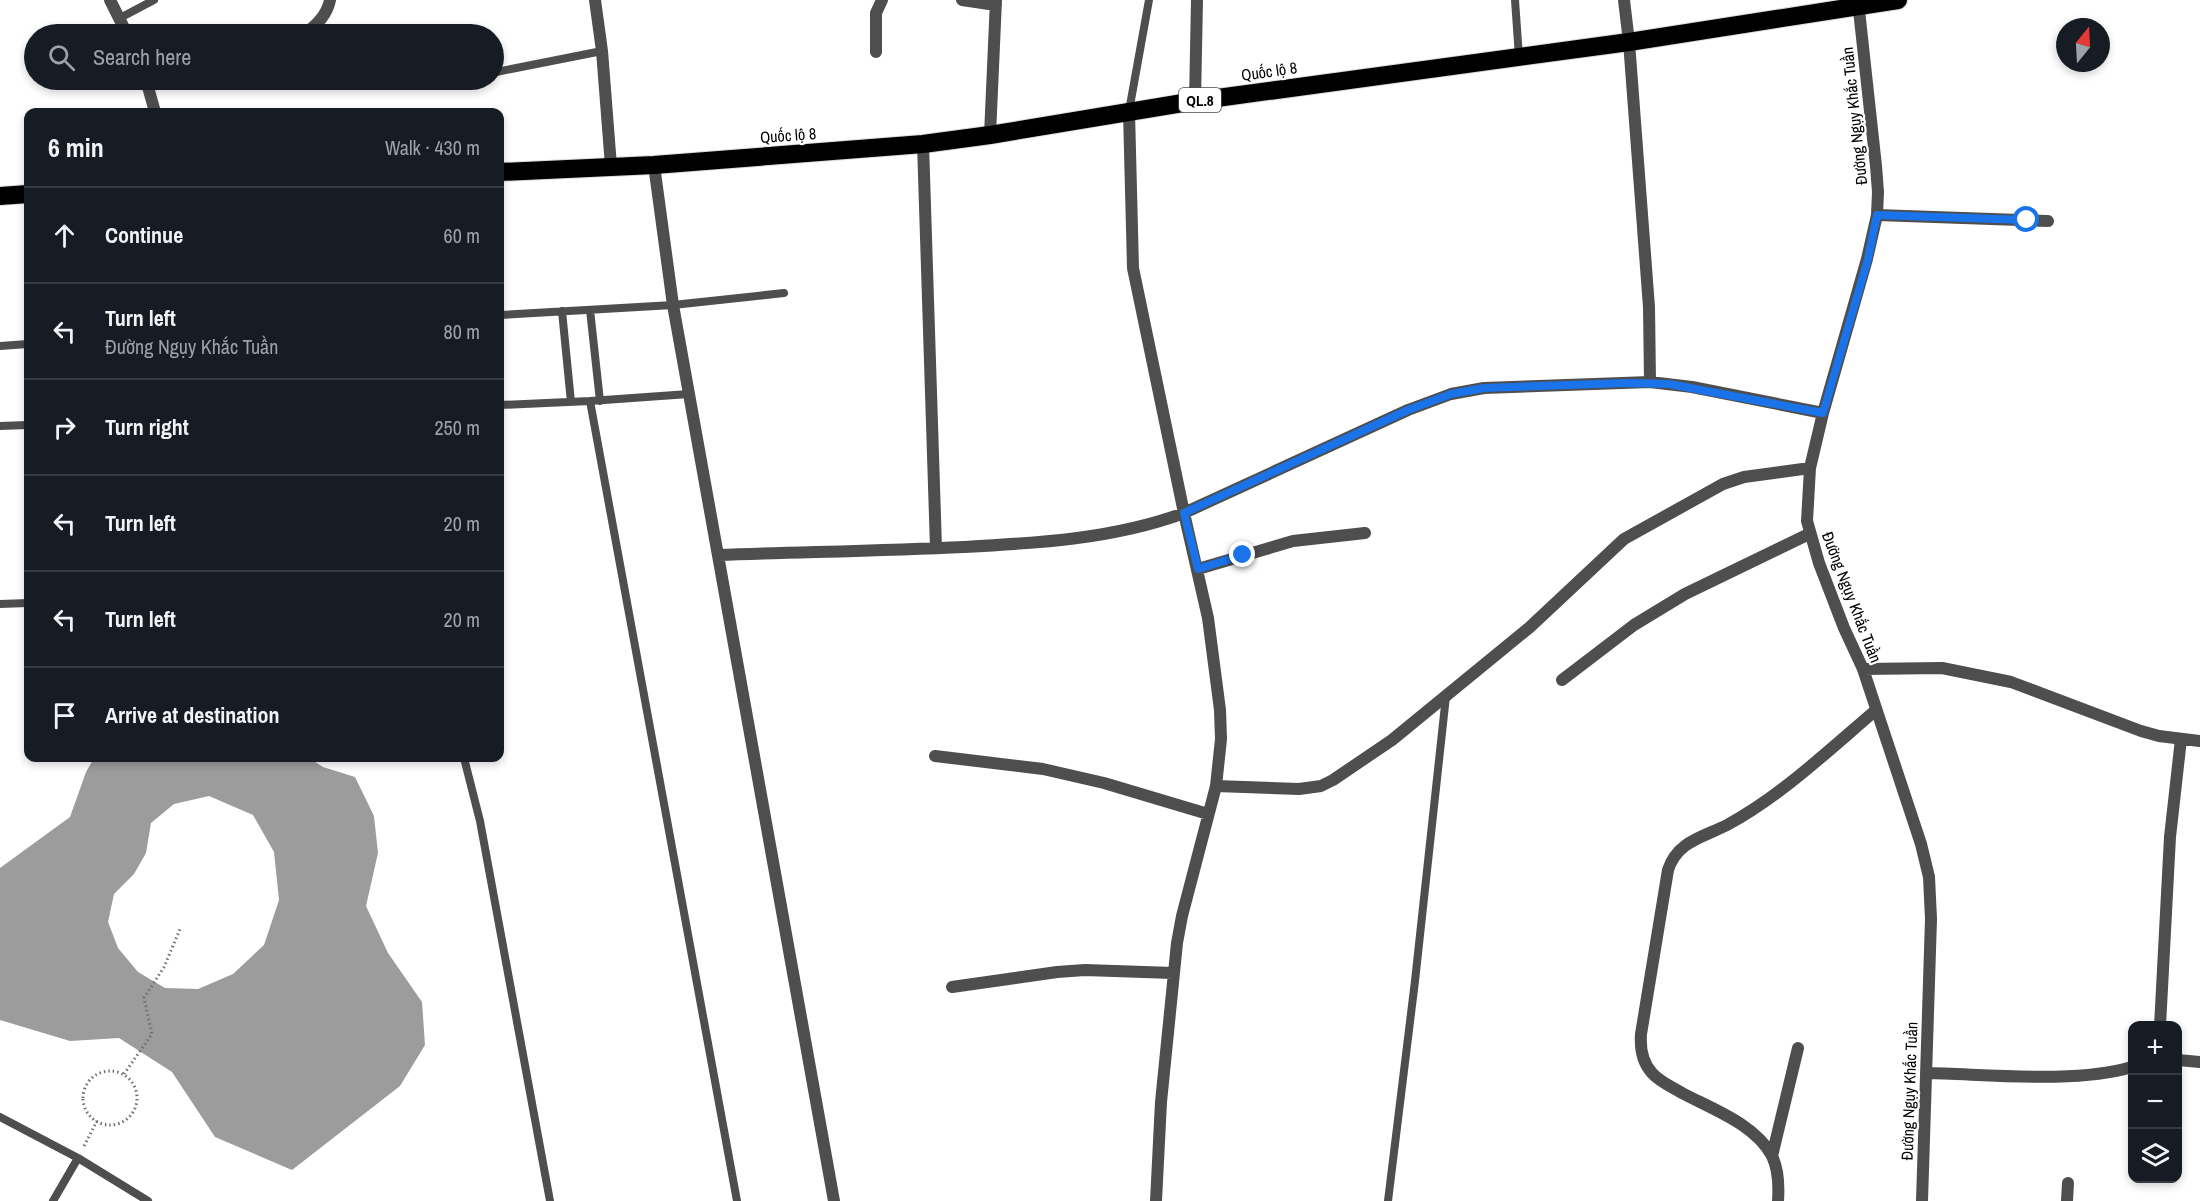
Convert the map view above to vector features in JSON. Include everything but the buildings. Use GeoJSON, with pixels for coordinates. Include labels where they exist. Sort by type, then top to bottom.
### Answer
{"type":"FeatureCollection","features":[{"type":"Feature","properties":{"kind":"highway","name":"Quốc lộ 8"},"geometry":{"type":"LineString","coordinates":[[504,172],[654,165],[923,144],[1195,101],[1629,42],[1858,3],[1898,0]]}},
{"type":"Feature","properties":{"kind":"highway"},"geometry":{"type":"LineString","coordinates":[[0,196],[24,194]]}},
{"type":"Feature","properties":{"kind":"street"},"geometry":{"type":"LineString","coordinates":[[110,0],[123,24]]}},
{"type":"Feature","properties":{"kind":"street"},"geometry":{"type":"LineString","coordinates":[[317,24],[326,12],[330,0]]}},
{"type":"Feature","properties":{"kind":"street"},"geometry":{"type":"LineString","coordinates":[[595,0],[602,51],[611,166]]}},
{"type":"Feature","properties":{"kind":"street"},"geometry":{"type":"LineString","coordinates":[[876,52],[876,13],[882,0]]}},
{"type":"Feature","properties":{"kind":"street"},"geometry":{"type":"LineString","coordinates":[[962,0],[996,3],[990,135]]}},
{"type":"Feature","properties":{"kind":"street"},"geometry":{"type":"LineString","coordinates":[[1195,101],[1197,0]]}},
{"type":"Feature","properties":{"kind":"street"},"geometry":{"type":"LineString","coordinates":[[1624,0],[1649,307],[1650,382]]}},
{"type":"Feature","properties":{"kind":"street","name":"Đường Ngụy Khắc Tuần"},"geometry":{"type":"LineString","coordinates":[[1858,3],[1877,175],[1877,215],[1868,259],[1823,413],[1810,468],[1806,509],[1809,534],[1844,628],[1863,669],[1921,844],[1929,877],[1931,919],[1922,1201]]}},
{"type":"Feature","properties":{"kind":"street"},"geometry":{"type":"LineString","coordinates":[[149,90],[154,108]]}},
{"type":"Feature","properties":{"kind":"street"},"geometry":{"type":"LineString","coordinates":[[1128,112],[1132,268],[1208,618],[1220,710],[1221,739],[1216,786],[1182,916],[1173,973],[1161,1102],[1156,1201]]}},
{"type":"Feature","properties":{"kind":"street"},"geometry":{"type":"LineString","coordinates":[[923,144],[936,548]]}},
{"type":"Feature","properties":{"kind":"street"},"geometry":{"type":"LineString","coordinates":[[654,165],[673,304],[834,1201]]}},
{"type":"Feature","properties":{"kind":"street"},"geometry":{"type":"LineString","coordinates":[[1877,215],[2048,221]]}},
{"type":"Feature","properties":{"kind":"street"},"geometry":{"type":"LineString","coordinates":[[718,555],[936,548],[1029,543],[1102,535],[1147,525],[1184,513],[1388,418],[1451,394],[1484,388],[1650,382],[1692,387],[1823,413]]}},
{"type":"Feature","properties":{"kind":"street"},"geometry":{"type":"LineString","coordinates":[[1216,786],[1299,789],[1321,786],[1353,768],[1392,740],[1446,696],[1530,627],[1624,539],[1730,481],[1759,474],[1810,468]]}},
{"type":"Feature","properties":{"kind":"street"},"geometry":{"type":"LineString","coordinates":[[1198,569],[1293,541],[1365,533]]}},
{"type":"Feature","properties":{"kind":"street"},"geometry":{"type":"LineString","coordinates":[[1562,680],[1634,625],[1684,594],[1809,534]]}},
{"type":"Feature","properties":{"kind":"street"},"geometry":{"type":"LineString","coordinates":[[1863,669],[1927,667],[1988,676],[2011,682],[2141,731],[2200,741]]}},
{"type":"Feature","properties":{"kind":"street"},"geometry":{"type":"LineString","coordinates":[[1778,1201],[1777,1168],[1767,1148],[1750,1131],[1659,1079],[1645,1064],[1640,1044],[1641,1034],[1668,870],[1674,855],[1687,843],[1730,823],[1763,801],[1797,776],[1876,710]]}},
{"type":"Feature","properties":{"kind":"street"},"geometry":{"type":"LineString","coordinates":[[2160,1021],[2169,849],[2181,739]]}},
{"type":"Feature","properties":{"kind":"street"},"geometry":{"type":"LineString","coordinates":[[935,756],[1043,769],[1104,783],[1208,814]]}},
{"type":"Feature","properties":{"kind":"street"},"geometry":{"type":"LineString","coordinates":[[952,987],[1085,970],[1173,973]]}},
{"type":"Feature","properties":{"kind":"street"},"geometry":{"type":"LineString","coordinates":[[1772,1156],[1798,1048]]}},
{"type":"Feature","properties":{"kind":"street"},"geometry":{"type":"LineString","coordinates":[[2182,1060],[2200,1062]]}},
{"type":"Feature","properties":{"kind":"street"},"geometry":{"type":"LineString","coordinates":[[1926,1073],[2071,1075],[2128,1068]]}},
{"type":"Feature","properties":{"kind":"street"},"geometry":{"type":"LineString","coordinates":[[2067,1201],[2068,1183]]}},
{"type":"Feature","properties":{"kind":"lane"},"geometry":{"type":"LineString","coordinates":[[120,18],[154,0]]}},
{"type":"Feature","properties":{"kind":"lane"},"geometry":{"type":"LineString","coordinates":[[1128,112],[1149,0]]}},
{"type":"Feature","properties":{"kind":"lane"},"geometry":{"type":"LineString","coordinates":[[1515,0],[1519,57]]}},
{"type":"Feature","properties":{"kind":"lane"},"geometry":{"type":"LineString","coordinates":[[504,70],[602,51]]}},
{"type":"Feature","properties":{"kind":"lane"},"geometry":{"type":"LineString","coordinates":[[504,315],[673,304],[784,293]]}},
{"type":"Feature","properties":{"kind":"lane"},"geometry":{"type":"LineString","coordinates":[[590,310],[600,400]]}},
{"type":"Feature","properties":{"kind":"lane"},"geometry":{"type":"LineString","coordinates":[[562,311],[571,402]]}},
{"type":"Feature","properties":{"kind":"lane"},"geometry":{"type":"LineString","coordinates":[[0,346],[24,344]]}},
{"type":"Feature","properties":{"kind":"lane"},"geometry":{"type":"LineString","coordinates":[[504,405],[689,394]]}},
{"type":"Feature","properties":{"kind":"lane"},"geometry":{"type":"LineString","coordinates":[[590,401],[737,1201]]}},
{"type":"Feature","properties":{"kind":"lane"},"geometry":{"type":"LineString","coordinates":[[0,426],[24,425]]}},
{"type":"Feature","properties":{"kind":"lane"},"geometry":{"type":"LineString","coordinates":[[0,604],[24,603]]}},
{"type":"Feature","properties":{"kind":"lane"},"geometry":{"type":"LineString","coordinates":[[1388,1201],[1446,696]]}},
{"type":"Feature","properties":{"kind":"lane"},"geometry":{"type":"LineString","coordinates":[[465,762],[480,821],[550,1201]]}},
{"type":"Feature","properties":{"kind":"lane"},"geometry":{"type":"LineString","coordinates":[[0,1117],[78,1158],[148,1201]]}},
{"type":"Feature","properties":{"kind":"lane"},"geometry":{"type":"LineString","coordinates":[[53,1201],[78,1158]]}},
{"type":"Feature","properties":{"kind":"path"},"geometry":{"type":"LineString","coordinates":[[124,1074],[152,1034],[144,998],[164,967],[181,927]]}},
{"type":"Feature","properties":{"kind":"path"},"geometry":{"type":"LineString","coordinates":[[108,1071],[124,1074],[136,1088],[138,1097],[132,1115],[116,1125],[106,1125],[97,1121],[85,1108],[84,1092],[87,1084],[99,1073],[108,1071]]}},
{"type":"Feature","properties":{"kind":"path"},"geometry":{"type":"LineString","coordinates":[[78,1158],[97,1121]]}},
{"type":"Feature","properties":{"kind":"shaded area"},"geometry":{"type":"Polygon","coordinates":[[[92,762],[315,762],[323,767],[355,777],[374,816],[378,853],[366,906],[388,953],[422,1002],[425,1045],[400,1086],[292,1170],[215,1137],[172,1072],[119,1038],[70,1041],[0,1020],[0,868],[70,817],[92,762]],[[209,796],[174,804],[151,823],[146,853],[134,874],[114,894],[108,922],[118,948],[138,972],[165,988],[198,989],[233,974],[264,945],[279,900],[274,852],[253,815],[209,796]]]}},
{"type":"Feature","properties":{"kind":"route"},"geometry":{"type":"LineString","coordinates":[[1243,555],[1198,569],[1184,513],[1388,418],[1451,394],[1513,386],[1650,382],[1692,387],[1823,413],[1868,259],[1877,215],[2027,220]]}}]}
